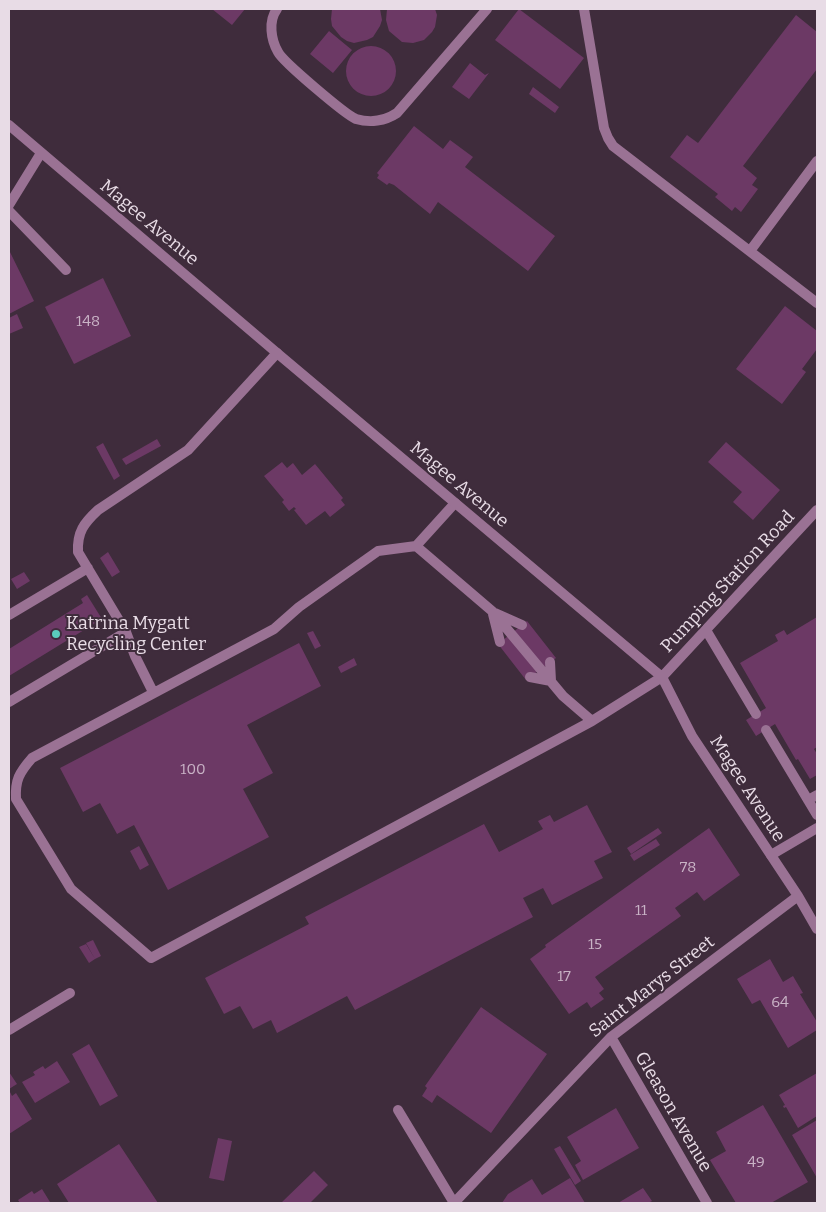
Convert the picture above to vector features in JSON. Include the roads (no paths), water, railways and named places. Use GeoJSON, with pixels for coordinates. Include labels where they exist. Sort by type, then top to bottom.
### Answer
{"type":"FeatureCollection","features":[{"type":"Feature","properties":{"kind":"street"},"geometry":{"type":"LineString","coordinates":[[277,9],[273,17],[272,33],[279,54],[344,112],[357,119],[370,121],[385,119],[397,113],[487,9]]}},
{"type":"Feature","properties":{"kind":"street"},"geometry":{"type":"LineString","coordinates":[[584,9],[604,128],[608,138],[622,153],[817,303]]}},
{"type":"Feature","properties":{"kind":"street","name":"Magee Avenue"},"geometry":{"type":"LineString","coordinates":[[9,125],[662,677],[692,736],[771,854],[817,929]]}},
{"type":"Feature","properties":{"kind":"street"},"geometry":{"type":"LineString","coordinates":[[9,205],[41,153]]}},
{"type":"Feature","properties":{"kind":"street"},"geometry":{"type":"LineString","coordinates":[[750,251],[817,161]]}},
{"type":"Feature","properties":{"kind":"street"},"geometry":{"type":"LineString","coordinates":[[9,211],[66,270]]}},
{"type":"Feature","properties":{"kind":"street"},"geometry":{"type":"LineString","coordinates":[[277,353],[188,450],[98,510],[88,520],[78,539],[78,552],[126,632],[135,656],[154,692],[274,629],[299,607],[378,551],[416,546],[455,503]]}},
{"type":"Feature","properties":{"kind":"street","name":"Pumping Station Road"},"geometry":{"type":"LineString","coordinates":[[154,692],[32,758],[22,769],[15,785],[16,799],[71,889],[151,958],[592,721],[662,677],[817,510]]}},
{"type":"Feature","properties":{"kind":"street"},"geometry":{"type":"LineString","coordinates":[[416,546],[492,611],[563,696],[592,721]]}},
{"type":"Feature","properties":{"kind":"street"},"geometry":{"type":"LineString","coordinates":[[9,615],[88,568]]}},
{"type":"Feature","properties":{"kind":"street"},"geometry":{"type":"LineString","coordinates":[[492,611],[522,625]]}},
{"type":"Feature","properties":{"kind":"street"},"geometry":{"type":"LineString","coordinates":[[492,611],[500,642]]}},
{"type":"Feature","properties":{"kind":"street"},"geometry":{"type":"LineString","coordinates":[[706,630],[756,714]]}},
{"type":"Feature","properties":{"kind":"street"},"geometry":{"type":"LineString","coordinates":[[9,702],[126,632]]}},
{"type":"Feature","properties":{"kind":"street"},"geometry":{"type":"LineString","coordinates":[[550,662],[551,681]]}},
{"type":"Feature","properties":{"kind":"street"},"geometry":{"type":"LineString","coordinates":[[530,677],[551,681]]}},
{"type":"Feature","properties":{"kind":"street"},"geometry":{"type":"LineString","coordinates":[[766,730],[813,798],[817,815]]}},
{"type":"Feature","properties":{"kind":"street"},"geometry":{"type":"LineString","coordinates":[[771,854],[817,828]]}},
{"type":"Feature","properties":{"kind":"street","name":"Saint Marys Street"},"geometry":{"type":"LineString","coordinates":[[454,1203],[611,1036],[798,896]]}},
{"type":"Feature","properties":{"kind":"street"},"geometry":{"type":"LineString","coordinates":[[9,1030],[70,993]]}},
{"type":"Feature","properties":{"kind":"street","name":"Gleason Avenue"},"geometry":{"type":"LineString","coordinates":[[611,1036],[707,1203]]}},
{"type":"Feature","properties":{"kind":"street"},"geometry":{"type":"LineString","coordinates":[[398,1110],[454,1203]]}},
{"type":"Feature","properties":{"kind":"place","name":"Katrina Mygatt Recycling Center"},"geometry":{"type":"Point","coordinates":[56,634]}}]}
